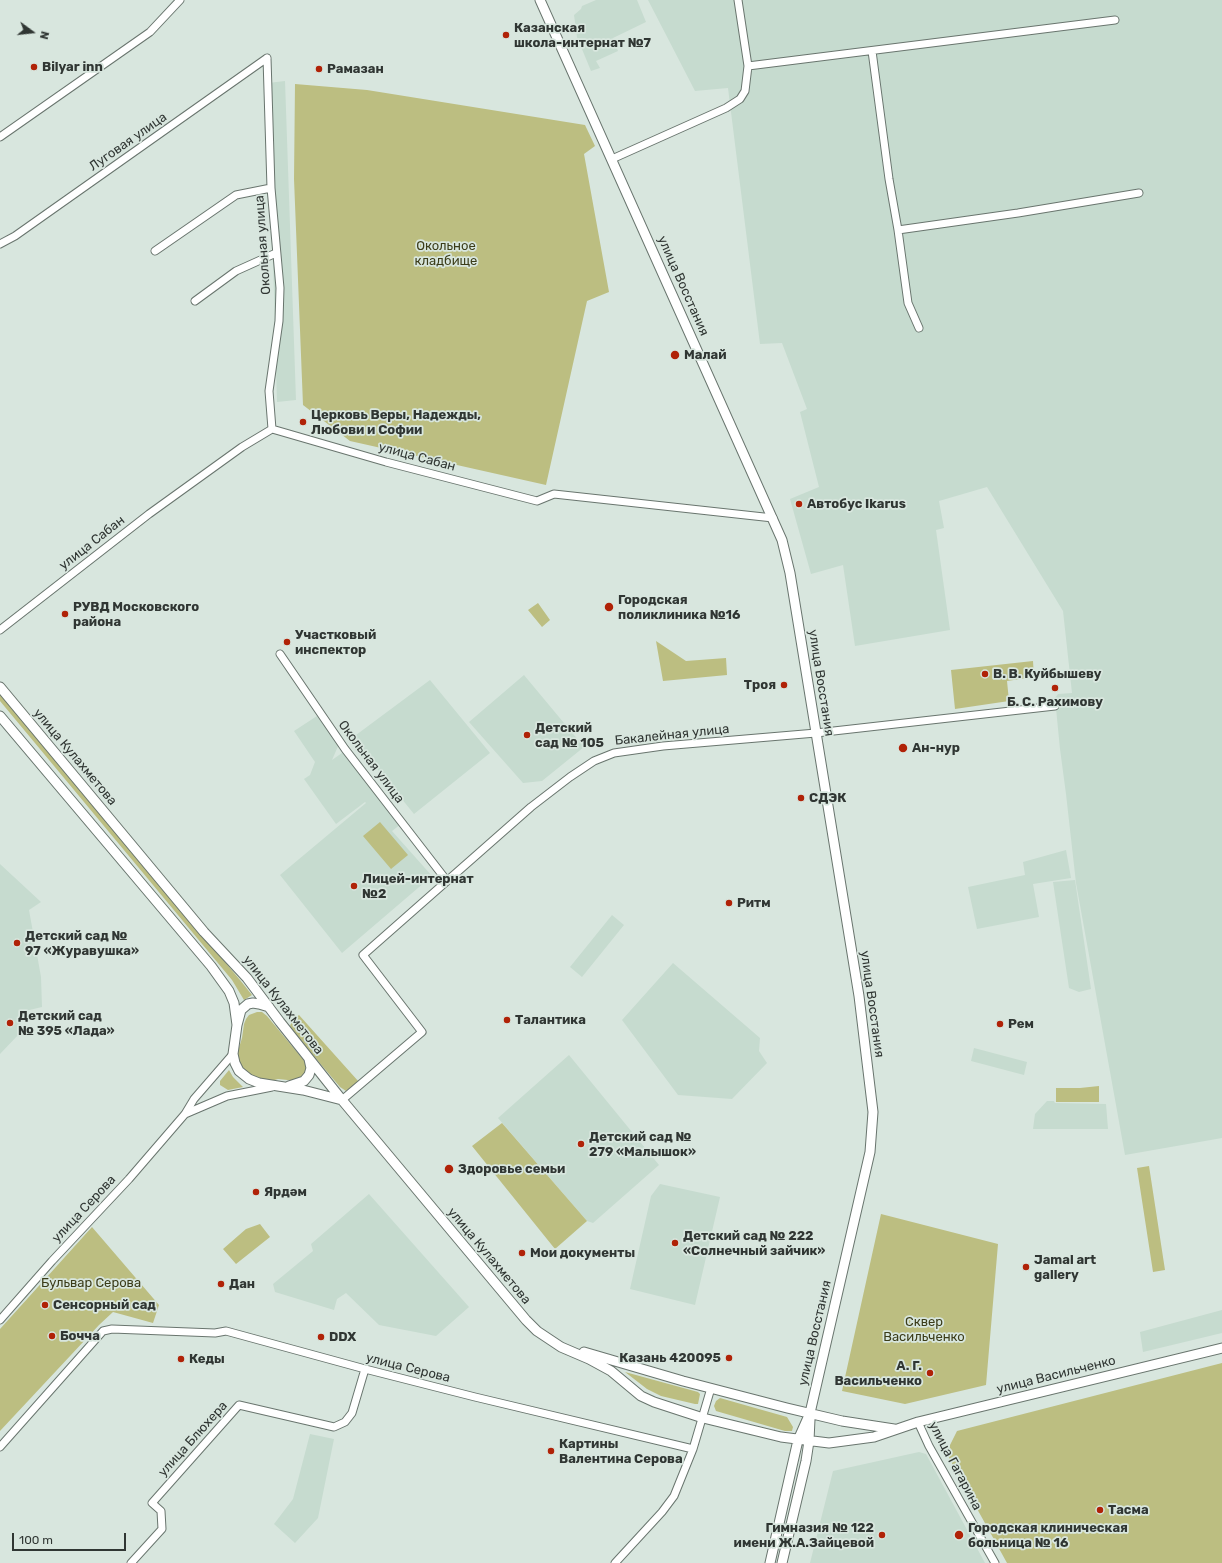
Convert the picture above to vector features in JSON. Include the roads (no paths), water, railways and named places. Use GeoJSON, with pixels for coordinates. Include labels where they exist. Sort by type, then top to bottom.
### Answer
{"type":"FeatureCollection","features":[{"type":"Feature","properties":{"kind":"main road","name":"улица Восстания"},"geometry":{"type":"LineString","coordinates":[[540,0],[782,540],[790,572],[859,996],[873,1112],[870,1152],[810,1413],[809,1440],[782,1563]]}},
{"type":"Feature","properties":{"kind":"main road","name":"улица Кулахметова"},"geometry":{"type":"LineString","coordinates":[[0,687],[204,932],[247,978],[342,1100],[526,1320],[547,1338],[561,1347],[589,1359],[611,1371],[641,1396],[654,1402],[703,1418],[798,1440]]}},
{"type":"Feature","properties":{"kind":"main road"},"geometry":{"type":"LineString","coordinates":[[0,716],[211,966],[229,991],[234,1003],[237,1025]]}},
{"type":"Feature","properties":{"kind":"main road"},"geometry":{"type":"LineString","coordinates":[[269,1007],[259,1004],[248,1004],[242,1010],[237,1025],[233,1054],[239,1071],[249,1079],[279,1087],[317,1093],[342,1100]]}},
{"type":"Feature","properties":{"kind":"main road"},"geometry":{"type":"LineString","coordinates":[[279,1087],[297,1084],[304,1081],[309,1076],[311,1068],[309,1059]]}},
{"type":"Feature","properties":{"kind":"main road","name":"улица Кулахметова"},"geometry":{"type":"LineString","coordinates":[[547,1338],[590,1354],[711,1388],[810,1413]]}},
{"type":"Feature","properties":{"kind":"main road","name":"улица Васильченко"},"geometry":{"type":"LineString","coordinates":[[809,1440],[829,1443],[874,1437],[918,1422],[1222,1348]]}},
{"type":"Feature","properties":{"kind":"main road","name":"улица Восстания"},"geometry":{"type":"LineString","coordinates":[[770,1563],[798,1440],[810,1413]]}},
{"type":"Feature","properties":{"kind":"main road"},"geometry":{"type":"LineString","coordinates":[[810,1413],[842,1421],[897,1430]]}},
{"type":"Feature","properties":{"kind":"main road"},"geometry":{"type":"LineString","coordinates":[[798,1440],[809,1440]]}},
{"type":"Feature","properties":{"kind":"street"},"geometry":{"type":"LineString","coordinates":[[0,137],[150,32],[180,0]]}},
{"type":"Feature","properties":{"kind":"street"},"geometry":{"type":"LineString","coordinates":[[612,159],[726,108],[740,99],[745,91],[748,66],[738,0]]}},
{"type":"Feature","properties":{"kind":"street"},"geometry":{"type":"LineString","coordinates":[[748,66],[1115,20]]}},
{"type":"Feature","properties":{"kind":"street"},"geometry":{"type":"LineString","coordinates":[[872,51],[889,179],[908,303],[919,328]]}},
{"type":"Feature","properties":{"kind":"street","name":"Окольная улица"},"geometry":{"type":"LineString","coordinates":[[268,58],[271,188],[280,288],[279,321],[269,391],[272,429]]}},
{"type":"Feature","properties":{"kind":"street","name":"Луговая улица"},"geometry":{"type":"LineString","coordinates":[[0,244],[21,232],[268,58]]}},
{"type":"Feature","properties":{"kind":"street"},"geometry":{"type":"LineString","coordinates":[[155,251],[236,195],[271,188]]}},
{"type":"Feature","properties":{"kind":"street"},"geometry":{"type":"LineString","coordinates":[[898,230],[1018,213],[1139,192]]}},
{"type":"Feature","properties":{"kind":"street"},"geometry":{"type":"LineString","coordinates":[[195,301],[236,271],[276,253]]}},
{"type":"Feature","properties":{"kind":"street","name":"улица Сабан"},"geometry":{"type":"LineString","coordinates":[[0,630],[149,514],[242,447],[272,429],[386,462],[537,501],[554,494],[773,518]]}},
{"type":"Feature","properties":{"kind":"street","name":"Окольная улица"},"geometry":{"type":"LineString","coordinates":[[280,654],[345,749],[447,881]]}},
{"type":"Feature","properties":{"kind":"street","name":"Бакалейная улица"},"geometry":{"type":"LineString","coordinates":[[342,1100],[422,1032],[363,955],[531,807],[570,777],[602,757],[614,753],[663,746],[816,732],[1055,706]]}},
{"type":"Feature","properties":{"kind":"street","name":"улица Серова"},"geometry":{"type":"LineString","coordinates":[[0,1320],[52,1261],[129,1179],[233,1054]]}},
{"type":"Feature","properties":{"kind":"street","name":"улица Серова"},"geometry":{"type":"LineString","coordinates":[[184,1114],[227,1096],[279,1087]]}},
{"type":"Feature","properties":{"kind":"street","name":"улица Серова"},"geometry":{"type":"LineString","coordinates":[[0,1447],[103,1332],[112,1329],[215,1333],[226,1331],[365,1369],[629,1435],[693,1449]]}},
{"type":"Feature","properties":{"kind":"street","name":"улица Блюхера"},"geometry":{"type":"LineString","coordinates":[[131,1563],[162,1529],[161,1511],[152,1503],[239,1405],[334,1427],[345,1422],[352,1413],[365,1369]]}},
{"type":"Feature","properties":{"kind":"street"},"geometry":{"type":"LineString","coordinates":[[615,1563],[662,1512],[674,1496],[693,1449],[711,1388]]}},
{"type":"Feature","properties":{"kind":"street","name":"улица Гагарина"},"geometry":{"type":"LineString","coordinates":[[918,1422],[929,1446],[994,1563]]}},
{"type":"Feature","properties":{"kind":"place","name":"Казанская школа-интернат №7"},"geometry":{"type":"Point","coordinates":[506,35]}},
{"type":"Feature","properties":{"kind":"place","name":"Bilyar inn"},"geometry":{"type":"Point","coordinates":[34,67]}},
{"type":"Feature","properties":{"kind":"place","name":"Рамазан"},"geometry":{"type":"Point","coordinates":[319,69]}},
{"type":"Feature","properties":{"kind":"place","name":"Малай"},"geometry":{"type":"Point","coordinates":[675,355]}},
{"type":"Feature","properties":{"kind":"place","name":"Церковь Веры, Надежды, Любови и Софии"},"geometry":{"type":"Point","coordinates":[303,422]}},
{"type":"Feature","properties":{"kind":"place","name":"Автобус Ikarus"},"geometry":{"type":"Point","coordinates":[799,504]}},
{"type":"Feature","properties":{"kind":"place","name":"Городская поликлиника №16"},"geometry":{"type":"Point","coordinates":[609,607]}},
{"type":"Feature","properties":{"kind":"place","name":"РУВД Московского района"},"geometry":{"type":"Point","coordinates":[65,614]}},
{"type":"Feature","properties":{"kind":"place","name":"Участковый инспектор"},"geometry":{"type":"Point","coordinates":[287,642]}},
{"type":"Feature","properties":{"kind":"place","name":"В. В. Куйбышеву"},"geometry":{"type":"Point","coordinates":[985,674]}},
{"type":"Feature","properties":{"kind":"place","name":"Троя"},"geometry":{"type":"Point","coordinates":[784,685]}},
{"type":"Feature","properties":{"kind":"place","name":"Б. С. Рахимову"},"geometry":{"type":"Point","coordinates":[1055,688]}},
{"type":"Feature","properties":{"kind":"place","name":"Детский сад № 105"},"geometry":{"type":"Point","coordinates":[527,735]}},
{"type":"Feature","properties":{"kind":"place","name":"Ан-нур"},"geometry":{"type":"Point","coordinates":[903,748]}},
{"type":"Feature","properties":{"kind":"place","name":"СДЭК"},"geometry":{"type":"Point","coordinates":[801,798]}},
{"type":"Feature","properties":{"kind":"place","name":"Лицей-интернат №2"},"geometry":{"type":"Point","coordinates":[354,886]}},
{"type":"Feature","properties":{"kind":"place","name":"Ритм"},"geometry":{"type":"Point","coordinates":[729,903]}},
{"type":"Feature","properties":{"kind":"place","name":"Детский сад № 97 «Журавушка»"},"geometry":{"type":"Point","coordinates":[17,943]}},
{"type":"Feature","properties":{"kind":"place","name":"Талантика"},"geometry":{"type":"Point","coordinates":[507,1020]}},
{"type":"Feature","properties":{"kind":"place","name":"Детский сад № 395 «Лада»"},"geometry":{"type":"Point","coordinates":[10,1023]}},
{"type":"Feature","properties":{"kind":"place","name":"Рем"},"geometry":{"type":"Point","coordinates":[1000,1024]}},
{"type":"Feature","properties":{"kind":"place","name":"Детский сад № 279 «Малышок»"},"geometry":{"type":"Point","coordinates":[581,1144]}},
{"type":"Feature","properties":{"kind":"place","name":"Здоровье семьи"},"geometry":{"type":"Point","coordinates":[449,1169]}},
{"type":"Feature","properties":{"kind":"place","name":"Ярдәм"},"geometry":{"type":"Point","coordinates":[256,1192]}},
{"type":"Feature","properties":{"kind":"place","name":"Детский сад № 222 «Солнечный зайчик»"},"geometry":{"type":"Point","coordinates":[675,1243]}},
{"type":"Feature","properties":{"kind":"place","name":"Мои документы"},"geometry":{"type":"Point","coordinates":[522,1253]}},
{"type":"Feature","properties":{"kind":"place","name":"Jamal art gallery"},"geometry":{"type":"Point","coordinates":[1026,1267]}},
{"type":"Feature","properties":{"kind":"place","name":"Дан"},"geometry":{"type":"Point","coordinates":[221,1284]}},
{"type":"Feature","properties":{"kind":"place","name":"Сенсорный сад"},"geometry":{"type":"Point","coordinates":[45,1305]}},
{"type":"Feature","properties":{"kind":"place","name":"Бочча"},"geometry":{"type":"Point","coordinates":[52,1336]}},
{"type":"Feature","properties":{"kind":"place","name":"DDX"},"geometry":{"type":"Point","coordinates":[321,1337]}},
{"type":"Feature","properties":{"kind":"place","name":"Казань 420095"},"geometry":{"type":"Point","coordinates":[729,1358]}},
{"type":"Feature","properties":{"kind":"place","name":"Кеды"},"geometry":{"type":"Point","coordinates":[181,1359]}},
{"type":"Feature","properties":{"kind":"place","name":"А. Г. Васильченко"},"geometry":{"type":"Point","coordinates":[930,1373]}},
{"type":"Feature","properties":{"kind":"place","name":"Картины Валентина Серова"},"geometry":{"type":"Point","coordinates":[551,1451]}},
{"type":"Feature","properties":{"kind":"place","name":"Тасма"},"geometry":{"type":"Point","coordinates":[1100,1510]}},
{"type":"Feature","properties":{"kind":"place","name":"Гимназия № 122 имени Ж.А.Зайцевой"},"geometry":{"type":"Point","coordinates":[882,1535]}},
{"type":"Feature","properties":{"kind":"place","name":"Городская клиническая больница № 16"},"geometry":{"type":"Point","coordinates":[959,1535]}},
{"type":"Feature","properties":{"kind":"park label","name":"Окольное кладбище"},"geometry":{"type":"Point","coordinates":[446,254]}},
{"type":"Feature","properties":{"kind":"park label","name":"Бульвар Серова"},"geometry":{"type":"Point","coordinates":[91,1283]}},
{"type":"Feature","properties":{"kind":"park label","name":"Сквер Васильченко"},"geometry":{"type":"Point","coordinates":[924,1330]}}]}
